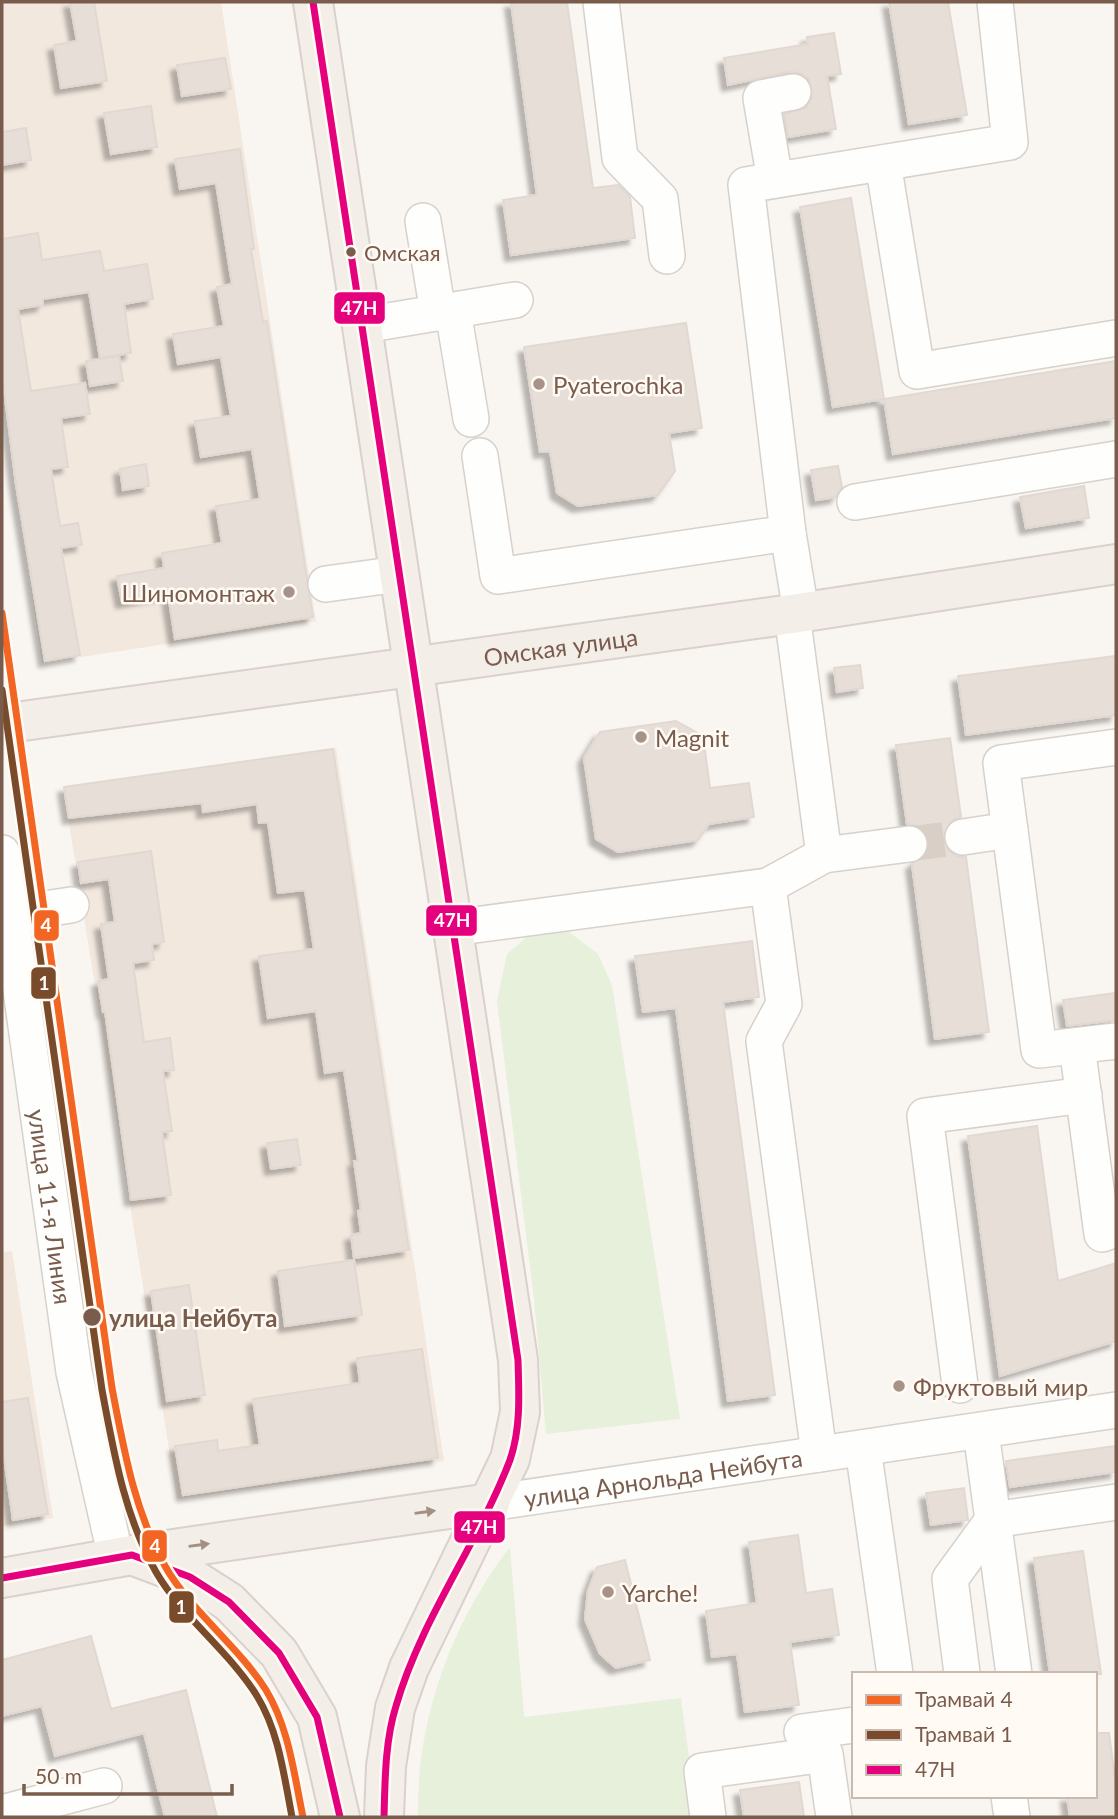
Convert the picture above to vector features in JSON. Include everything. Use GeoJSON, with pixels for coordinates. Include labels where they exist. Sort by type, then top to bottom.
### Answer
{"type":"FeatureCollection","features":[{"type":"Feature","properties":{"kind":"main road"},"geometry":{"type":"LineString","coordinates":[[313,2],[518,1360],[520,1412],[510,1459],[409,1668],[395,1708],[386,1766],[384,1817]]}},
{"type":"Feature","properties":{"kind":"main road","name":"Омская улица"},"geometry":{"type":"LineString","coordinates":[[2,724],[797,613],[1116,564]]}},
{"type":"Feature","properties":{"kind":"main road","name":"улица Арнольда Нейбута"},"geometry":{"type":"LineString","coordinates":[[2,1578],[124,1556],[490,1503]]}},
{"type":"Feature","properties":{"kind":"main road"},"geometry":{"type":"LineString","coordinates":[[124,1556],[190,1577],[229,1602],[279,1653],[317,1717],[335,1783],[340,1817]]}},
{"type":"Feature","properties":{"kind":"street"},"geometry":{"type":"LineString","coordinates":[[601,2],[620,158],[660,199],[667,256]]}},
{"type":"Feature","properties":{"kind":"street"},"geometry":{"type":"LineString","coordinates":[[824,855],[746,185],[1010,142],[995,2]]}},
{"type":"Feature","properties":{"kind":"street"},"geometry":{"type":"LineString","coordinates":[[775,180],[761,97],[793,92]]}},
{"type":"Feature","properties":{"kind":"street"},"geometry":{"type":"LineString","coordinates":[[883,163],[917,371],[1116,338]]}},
{"type":"Feature","properties":{"kind":"street"},"geometry":{"type":"LineString","coordinates":[[423,221],[471,419]]}},
{"type":"Feature","properties":{"kind":"street"},"geometry":{"type":"LineString","coordinates":[[364,326],[515,300]]}},
{"type":"Feature","properties":{"kind":"street"},"geometry":{"type":"LineString","coordinates":[[480,456],[498,576],[788,533]]}},
{"type":"Feature","properties":{"kind":"street"},"geometry":{"type":"LineString","coordinates":[[855,502],[1116,459]]}},
{"type":"Feature","properties":{"kind":"street"},"geometry":{"type":"LineString","coordinates":[[326,584],[399,574]]}},
{"type":"Feature","properties":{"kind":"street"},"geometry":{"type":"LineString","coordinates":[[1116,747],[1001,762],[1039,1051],[1116,1041]]}},
{"type":"Feature","properties":{"kind":"street"},"geometry":{"type":"LineString","coordinates":[[963,837],[1010,831]]}},
{"type":"Feature","properties":{"kind":"street"},"geometry":{"type":"LineString","coordinates":[[452,928],[768,886],[824,855],[909,844]]}},
{"type":"Feature","properties":{"kind":"street","name":"улица 11-я Линия"},"geometry":{"type":"LineString","coordinates":[[2,853],[74,1372],[124,1556]]}},
{"type":"Feature","properties":{"kind":"street"},"geometry":{"type":"LineString","coordinates":[[768,886],[784,1004],[764,1041],[818,1454]]}},
{"type":"Feature","properties":{"kind":"street"},"geometry":{"type":"LineString","coordinates":[[10,914],[71,905]]}},
{"type":"Feature","properties":{"kind":"street"},"geometry":{"type":"LineString","coordinates":[[1077,1046],[1102,1234],[1116,1229]]}},
{"type":"Feature","properties":{"kind":"street"},"geometry":{"type":"LineString","coordinates":[[960,1385],[925,1116],[1084,1095]]}},
{"type":"Feature","properties":{"kind":"street","name":"улица Арнольда Нейбута"},"geometry":{"type":"LineString","coordinates":[[490,1503],[1116,1410]]}},
{"type":"Feature","properties":{"kind":"street"},"geometry":{"type":"LineString","coordinates":[[981,1432],[1014,1672]]}},
{"type":"Feature","properties":{"kind":"street"},"geometry":{"type":"LineString","coordinates":[[863,1448],[895,1672]]}},
{"type":"Feature","properties":{"kind":"street"},"geometry":{"type":"LineString","coordinates":[[962,1672],[950,1579],[993,1520],[1116,1502]]}},
{"type":"Feature","properties":{"kind":"street"},"geometry":{"type":"LineString","coordinates":[[802,1732],[852,1725]]}},
{"type":"Feature","properties":{"kind":"street"},"geometry":{"type":"LineString","coordinates":[[708,1817],[702,1771],[825,1754],[834,1817]]}},
{"type":"Feature","properties":{"kind":"street"},"geometry":{"type":"LineString","coordinates":[[2,1813],[104,1786]]}},
{"type":"Feature","properties":{"kind":"street"},"geometry":{"type":"LineString","coordinates":[[1009,1798],[1012,1817]]}},
{"type":"Feature","properties":{"kind":"shaded area"},"geometry":{"type":"Polygon","coordinates":[[[2,2],[221,2],[316,621],[42,663],[2,391],[2,2]]]}},
{"type":"Feature","properties":{"kind":"shaded area"},"geometry":{"type":"Polygon","coordinates":[[[336,748],[444,1461],[177,1499],[63,786],[336,748]]]}},
{"type":"Feature","properties":{"kind":"shaded area"},"geometry":{"type":"Polygon","coordinates":[[[12,1251],[53,1518],[2,1526],[2,1253],[12,1251]]]}},
{"type":"Feature","properties":{"kind":"green space"},"geometry":{"type":"Polygon","coordinates":[[[565,929],[598,954],[612,985],[680,1419],[546,1434],[534,1299],[497,1001],[507,954],[535,930],[565,929]]]}},
{"type":"Feature","properties":{"kind":"green space"},"geometry":{"type":"Polygon","coordinates":[[[510,1547],[524,1717],[681,1698],[697,1817],[418,1817],[423,1745],[441,1674],[470,1608],[510,1547]]]}},
{"type":"Feature","properties":{"kind":"building"},"geometry":{"type":"Polygon","coordinates":[[[70,2],[94,2],[107,81],[61,88],[54,45],[77,41],[70,2]]]}},
{"type":"Feature","properties":{"kind":"building"},"geometry":{"type":"Polygon","coordinates":[[[511,2],[567,2],[593,188],[618,185],[630,197],[635,238],[511,255],[503,200],[537,195],[511,2]]]}},
{"type":"Feature","properties":{"kind":"building"},"geometry":{"type":"Polygon","coordinates":[[[889,2],[948,2],[967,115],[909,124],[889,2]]]}},
{"type":"Feature","properties":{"kind":"building"},"geometry":{"type":"Polygon","coordinates":[[[834,33],[841,74],[827,76],[836,129],[788,137],[784,114],[806,108],[812,98],[809,79],[800,73],[789,72],[728,85],[724,58],[808,44],[807,37],[834,33]]]}},
{"type":"Feature","properties":{"kind":"building"},"geometry":{"type":"Polygon","coordinates":[[[225,58],[231,89],[182,96],[177,65],[225,58]]]}},
{"type":"Feature","properties":{"kind":"building"},"geometry":{"type":"Polygon","coordinates":[[[151,106],[157,147],[111,154],[104,113],[151,106]]]}},
{"type":"Feature","properties":{"kind":"building"},"geometry":{"type":"Polygon","coordinates":[[[26,128],[31,160],[2,165],[2,132],[26,128]]]}},
{"type":"Feature","properties":{"kind":"building"},"geometry":{"type":"Polygon","coordinates":[[[240,149],[254,249],[251,249],[263,322],[267,321],[313,617],[175,639],[168,594],[122,602],[117,576],[164,568],[162,553],[222,543],[216,506],[260,499],[252,449],[201,457],[195,421],[231,416],[221,357],[178,364],[173,334],[224,326],[217,287],[232,284],[216,183],[180,189],[175,159],[240,149]]]}},
{"type":"Feature","properties":{"kind":"building"},"geometry":{"type":"Polygon","coordinates":[[[851,198],[884,399],[833,407],[800,207],[851,198]]]}},
{"type":"Feature","properties":{"kind":"building"},"geometry":{"type":"Polygon","coordinates":[[[38,233],[42,260],[100,251],[104,271],[147,264],[153,299],[124,304],[131,353],[100,358],[89,292],[43,299],[43,305],[18,309],[31,391],[85,383],[90,414],[61,418],[68,467],[51,469],[60,526],[78,523],[82,545],[61,548],[80,655],[45,661],[16,484],[2,374],[2,239],[38,233]]]}},
{"type":"Feature","properties":{"kind":"building"},"geometry":{"type":"Polygon","coordinates":[[[686,323],[702,428],[669,433],[675,471],[658,495],[578,506],[557,493],[550,451],[540,452],[524,347],[686,323]]]}},
{"type":"Feature","properties":{"kind":"building"},"geometry":{"type":"Polygon","coordinates":[[[119,356],[123,381],[90,386],[86,361],[119,356]]]}},
{"type":"Feature","properties":{"kind":"building"},"geometry":{"type":"Polygon","coordinates":[[[1116,361],[1116,418],[893,454],[884,399],[1116,361]]]}},
{"type":"Feature","properties":{"kind":"building"},"geometry":{"type":"Polygon","coordinates":[[[146,464],[149,486],[123,490],[120,469],[146,464]]]}},
{"type":"Feature","properties":{"kind":"building"},"geometry":{"type":"Polygon","coordinates":[[[838,466],[842,487],[836,497],[816,500],[811,470],[838,466]]]}},
{"type":"Feature","properties":{"kind":"building"},"geometry":{"type":"Polygon","coordinates":[[[1084,486],[1089,518],[1026,528],[1020,497],[1084,486]]]}},
{"type":"Feature","properties":{"kind":"building"},"geometry":{"type":"Polygon","coordinates":[[[1116,656],[1116,715],[966,735],[958,676],[1116,656]]]}},
{"type":"Feature","properties":{"kind":"building"},"geometry":{"type":"Polygon","coordinates":[[[860,665],[863,688],[837,692],[834,668],[860,665]]]}},
{"type":"Feature","properties":{"kind":"building"},"geometry":{"type":"Polygon","coordinates":[[[676,721],[703,736],[710,788],[749,783],[754,817],[709,824],[698,840],[618,852],[596,839],[584,758],[600,732],[676,721]]]}},
{"type":"Feature","properties":{"kind":"building"},"geometry":{"type":"Polygon","coordinates":[[[950,738],[961,817],[950,822],[943,839],[948,850],[956,856],[966,857],[989,1032],[935,1039],[912,864],[927,852],[929,841],[917,826],[907,824],[896,745],[950,738]]]}},
{"type":"Feature","properties":{"kind":"building"},"geometry":{"type":"Polygon","coordinates":[[[333,749],[409,1250],[354,1258],[351,1235],[361,1233],[358,1211],[361,1210],[354,1161],[358,1161],[344,1070],[325,1073],[316,1011],[268,1018],[259,956],[314,949],[305,890],[278,893],[268,822],[259,823],[257,804],[203,812],[202,803],[69,818],[64,787],[333,749]]]}},
{"type":"Feature","properties":{"kind":"building"},"geometry":{"type":"Polygon","coordinates":[[[151,851],[164,942],[152,944],[154,960],[133,963],[144,1042],[170,1038],[174,1070],[163,1071],[172,1131],[162,1132],[171,1195],[131,1200],[105,1011],[103,1012],[98,981],[109,979],[101,924],[115,922],[109,879],[81,883],[78,862],[151,851]]]}},
{"type":"Feature","properties":{"kind":"building"},"geometry":{"type":"Polygon","coordinates":[[[752,941],[759,997],[723,1002],[775,1395],[728,1401],[676,1008],[643,1012],[635,956],[752,941]]]}},
{"type":"Feature","properties":{"kind":"building"},"geometry":{"type":"Polygon","coordinates":[[[1116,993],[1116,1020],[1067,1026],[1063,1000],[1116,993]]]}},
{"type":"Feature","properties":{"kind":"building"},"geometry":{"type":"Polygon","coordinates":[[[1037,1126],[1058,1281],[1116,1263],[1116,1341],[1000,1376],[968,1136],[1037,1126]]]}},
{"type":"Feature","properties":{"kind":"building"},"geometry":{"type":"Polygon","coordinates":[[[297,1139],[301,1165],[271,1169],[267,1143],[297,1139]]]}},
{"type":"Feature","properties":{"kind":"building"},"geometry":{"type":"Polygon","coordinates":[[[354,1260],[362,1315],[285,1326],[278,1271],[354,1260]]]}},
{"type":"Feature","properties":{"kind":"building"},"geometry":{"type":"Polygon","coordinates":[[[189,1285],[205,1395],[167,1401],[151,1291],[189,1285]]]}},
{"type":"Feature","properties":{"kind":"building"},"geometry":{"type":"Polygon","coordinates":[[[422,1349],[438,1458],[183,1495],[175,1446],[217,1440],[218,1451],[260,1445],[253,1399],[360,1383],[357,1358],[422,1349]]]}},
{"type":"Feature","properties":{"kind":"building"},"geometry":{"type":"Polygon","coordinates":[[[28,1398],[48,1514],[13,1520],[2,1443],[2,1402],[28,1398]]]}},
{"type":"Feature","properties":{"kind":"building"},"geometry":{"type":"Polygon","coordinates":[[[1116,1446],[1116,1472],[1010,1487],[1006,1461],[1116,1446]]]}},
{"type":"Feature","properties":{"kind":"building"},"geometry":{"type":"Polygon","coordinates":[[[964,1488],[968,1520],[931,1525],[926,1493],[964,1488]]]}},
{"type":"Feature","properties":{"kind":"building"},"geometry":{"type":"Polygon","coordinates":[[[798,1535],[806,1593],[832,1589],[839,1635],[790,1642],[799,1705],[745,1712],[737,1654],[712,1657],[706,1611],[757,1603],[749,1542],[798,1535]]]}},
{"type":"Feature","properties":{"kind":"building"},"geometry":{"type":"Polygon","coordinates":[[[1083,1551],[1101,1674],[1050,1672],[1034,1558],[1083,1551]]]}},
{"type":"Feature","properties":{"kind":"building"},"geometry":{"type":"Polygon","coordinates":[[[625,1560],[650,1660],[616,1668],[600,1654],[585,1619],[588,1591],[597,1567],[625,1560]]]}},
{"type":"Feature","properties":{"kind":"building"},"geometry":{"type":"Polygon","coordinates":[[[91,1636],[111,1709],[186,1690],[217,1817],[165,1817],[144,1733],[55,1756],[42,1706],[2,1716],[2,1660],[91,1636]]]}},
{"type":"Feature","properties":{"kind":"building"},"geometry":{"type":"Polygon","coordinates":[[[1097,1733],[1109,1733],[1116,1785],[1116,1817],[1070,1817],[1067,1798],[1097,1798],[1097,1733]]]}},
{"type":"Feature","properties":{"kind":"building"},"geometry":{"type":"Polygon","coordinates":[[[799,1782],[804,1817],[744,1817],[740,1790],[799,1782]]]}},
{"type":"Feature","properties":{"kind":"tunnel"},"geometry":{"type":"LineString","coordinates":[[909,844],[963,837]]}},
{"type":"Feature","properties":{"kind":"tram line","name":"4"},"geometry":{"type":"LineString","coordinates":[[2,613],[112,1388],[131,1479],[154,1545],[175,1582],[255,1674],[274,1705],[290,1752],[303,1817]]}},
{"type":"Feature","properties":{"kind":"tram line","name":"1"},"geometry":{"type":"LineString","coordinates":[[2,690],[102,1390],[122,1483],[136,1528],[156,1572],[179,1604],[233,1664],[257,1696],[271,1724],[280,1755],[292,1817]]}},
{"type":"Feature","properties":{"kind":"transit line","name":"47Н"},"geometry":{"type":"LineString","coordinates":[[313,2],[518,1360],[518,1423],[514,1448],[497,1491],[435,1612],[407,1674],[390,1733],[384,1817]]}},
{"type":"Feature","properties":{"kind":"transit line","name":"47Н"},"geometry":{"type":"LineString","coordinates":[[2,1578],[132,1555],[190,1577],[229,1602],[279,1653],[317,1717],[340,1817]]}},
{"type":"Feature","properties":{"kind":"place","name":"Омская"},"geometry":{"type":"Point","coordinates":[351,252]}},
{"type":"Feature","properties":{"kind":"place","name":"Pyaterochka"},"geometry":{"type":"Point","coordinates":[539,384]}},
{"type":"Feature","properties":{"kind":"place","name":"Шиномонтаж"},"geometry":{"type":"Point","coordinates":[289,592]}},
{"type":"Feature","properties":{"kind":"place","name":"Magnit"},"geometry":{"type":"Point","coordinates":[641,737]}},
{"type":"Feature","properties":{"kind":"place","name":"улица Нейбута"},"geometry":{"type":"Point","coordinates":[92,1317]}},
{"type":"Feature","properties":{"kind":"place","name":"Фруктовый мир"},"geometry":{"type":"Point","coordinates":[899,1386]}},
{"type":"Feature","properties":{"kind":"place","name":"Yarche!"},"geometry":{"type":"Point","coordinates":[608,1592]}}]}
